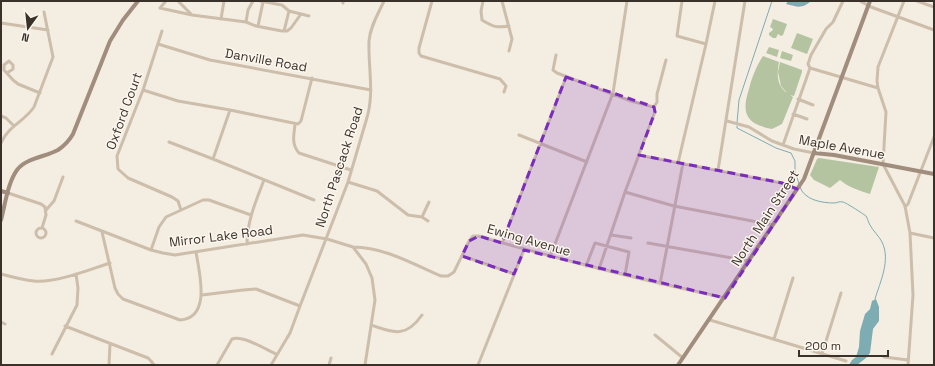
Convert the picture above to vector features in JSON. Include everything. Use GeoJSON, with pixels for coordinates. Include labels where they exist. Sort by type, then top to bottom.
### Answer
{"type":"FeatureCollection","features":[{"type":"Feature","properties":{"kind":"main road"},"geometry":{"type":"LineString","coordinates":[[1,220],[14,175],[18,169],[29,161],[57,150],[69,141],[110,41],[138,1]]}},
{"type":"Feature","properties":{"kind":"main road","name":"North Main Street"},"geometry":{"type":"LineString","coordinates":[[678,365],[725,298],[808,172],[841,77],[869,3]]}},
{"type":"Feature","properties":{"kind":"main road","name":"Maple Avenue"},"geometry":{"type":"LineString","coordinates":[[814,153],[834,155],[934,174]]}},
{"type":"Feature","properties":{"kind":"main road"},"geometry":{"type":"LineString","coordinates":[[1,191],[8,194]]}},
{"type":"Feature","properties":{"kind":"street"},"geometry":{"type":"LineString","coordinates":[[166,1],[160,8],[192,15],[246,22],[284,31],[291,28],[301,14]]}},
{"type":"Feature","properties":{"kind":"street"},"geometry":{"type":"LineString","coordinates":[[178,1],[192,15]]}},
{"type":"Feature","properties":{"kind":"street"},"geometry":{"type":"LineString","coordinates":[[222,19],[224,1]]}},
{"type":"Feature","properties":{"kind":"street"},"geometry":{"type":"LineString","coordinates":[[246,22],[248,10],[253,1]]}},
{"type":"Feature","properties":{"kind":"street","name":"North Pascack Road"},"geometry":{"type":"LineString","coordinates":[[364,365],[375,300],[372,278],[366,264],[353,248],[327,238],[348,182],[369,112],[372,90],[369,41],[374,23],[384,1]]}},
{"type":"Feature","properties":{"kind":"street"},"geometry":{"type":"LineString","coordinates":[[432,1],[419,48],[421,56],[500,78],[506,86],[504,92]]}},
{"type":"Feature","properties":{"kind":"street"},"geometry":{"type":"LineString","coordinates":[[483,1],[481,11],[482,20],[498,28],[509,26]]}},
{"type":"Feature","properties":{"kind":"street"},"geometry":{"type":"LineString","coordinates":[[502,1],[512,39],[509,51]]}},
{"type":"Feature","properties":{"kind":"street"},"geometry":{"type":"LineString","coordinates":[[550,257],[612,93],[627,1]]}},
{"type":"Feature","properties":{"kind":"street"},"geometry":{"type":"LineString","coordinates":[[682,1],[677,36],[706,44]]}},
{"type":"Feature","properties":{"kind":"street"},"geometry":{"type":"LineString","coordinates":[[678,163],[715,1]]}},
{"type":"Feature","properties":{"kind":"street"},"geometry":{"type":"LineString","coordinates":[[718,170],[745,1]]}},
{"type":"Feature","properties":{"kind":"street"},"geometry":{"type":"LineString","coordinates":[[783,145],[810,68],[808,64],[810,55],[826,29],[834,22],[843,1]]}},
{"type":"Feature","properties":{"kind":"street"},"geometry":{"type":"LineString","coordinates":[[860,1],[869,3],[934,30]]}},
{"type":"Feature","properties":{"kind":"street"},"geometry":{"type":"LineString","coordinates":[[904,1],[878,67],[877,81],[886,112],[883,164],[905,207],[910,233],[913,295],[908,365]]}},
{"type":"Feature","properties":{"kind":"street"},"geometry":{"type":"LineString","coordinates":[[917,1],[934,7]]}},
{"type":"Feature","properties":{"kind":"street"},"geometry":{"type":"LineString","coordinates":[[258,26],[261,2],[282,5],[289,11],[309,16]]}},
{"type":"Feature","properties":{"kind":"street"},"geometry":{"type":"LineString","coordinates":[[284,31],[289,11]]}},
{"type":"Feature","properties":{"kind":"street"},"geometry":{"type":"LineString","coordinates":[[1,143],[4,135],[31,112],[53,57],[44,12]]}},
{"type":"Feature","properties":{"kind":"street"},"geometry":{"type":"LineString","coordinates":[[1,23],[48,30]]}},
{"type":"Feature","properties":{"kind":"street","name":"Oxford Court"},"geometry":{"type":"LineString","coordinates":[[162,31],[143,90],[117,156],[118,169],[128,178],[172,197],[178,201],[181,210]]}},
{"type":"Feature","properties":{"kind":"street","name":"Danville Road"},"geometry":{"type":"LineString","coordinates":[[158,44],[210,60],[372,90]]}},
{"type":"Feature","properties":{"kind":"street"},"geometry":{"type":"LineString","coordinates":[[556,55],[554,70],[557,73],[654,107]]}},
{"type":"Feature","properties":{"kind":"street"},"geometry":{"type":"LineString","coordinates":[[599,269],[625,192],[655,112],[654,107],[657,102],[657,94],[666,60]]}},
{"type":"Feature","properties":{"kind":"street"},"geometry":{"type":"LineString","coordinates":[[810,68],[878,88]]}},
{"type":"Feature","properties":{"kind":"street"},"geometry":{"type":"LineString","coordinates":[[7,73],[18,84],[40,92]]}},
{"type":"Feature","properties":{"kind":"street"},"geometry":{"type":"LineString","coordinates":[[502,243],[566,77]]}},
{"type":"Feature","properties":{"kind":"street"},"geometry":{"type":"LineString","coordinates":[[143,90],[178,101],[298,124],[301,121],[312,78]]}},
{"type":"Feature","properties":{"kind":"street"},"geometry":{"type":"LineString","coordinates":[[798,99],[813,105]]}},
{"type":"Feature","properties":{"kind":"street"},"geometry":{"type":"LineString","coordinates":[[213,159],[230,110]]}},
{"type":"Feature","properties":{"kind":"street"},"geometry":{"type":"LineString","coordinates":[[793,114],[807,119]]}},
{"type":"Feature","properties":{"kind":"street"},"geometry":{"type":"LineString","coordinates":[[1,116],[6,118],[14,126]]}},
{"type":"Feature","properties":{"kind":"street","name":"Maple Avenue"},"geometry":{"type":"LineString","coordinates":[[727,121],[749,127],[772,141],[794,149],[814,153]]}},
{"type":"Feature","properties":{"kind":"street"},"geometry":{"type":"LineString","coordinates":[[295,124],[293,141],[294,148],[299,153],[351,170]]}},
{"type":"Feature","properties":{"kind":"street"},"geometry":{"type":"LineString","coordinates":[[519,135],[587,162]]}},
{"type":"Feature","properties":{"kind":"street"},"geometry":{"type":"LineString","coordinates":[[905,207],[908,204],[934,137]]}},
{"type":"Feature","properties":{"kind":"street"},"geometry":{"type":"LineString","coordinates":[[168,142],[314,200]]}},
{"type":"Feature","properties":{"kind":"street"},"geometry":{"type":"LineString","coordinates":[[639,155],[799,186]]}},
{"type":"Feature","properties":{"kind":"street"},"geometry":{"type":"LineString","coordinates":[[660,284],[683,164]]}},
{"type":"Feature","properties":{"kind":"street"},"geometry":{"type":"LineString","coordinates":[[46,210],[54,201],[63,177]]}},
{"type":"Feature","properties":{"kind":"street"},"geometry":{"type":"LineString","coordinates":[[247,244],[247,230],[264,180]]}},
{"type":"Feature","properties":{"kind":"street"},"geometry":{"type":"LineString","coordinates":[[348,182],[377,191],[408,215],[422,217],[428,222]]}},
{"type":"Feature","properties":{"kind":"street"},"geometry":{"type":"LineString","coordinates":[[625,192],[674,206],[773,225]]}},
{"type":"Feature","properties":{"kind":"street"},"geometry":{"type":"LineString","coordinates":[[8,194],[41,204],[45,207],[46,215],[42,228]]}},
{"type":"Feature","properties":{"kind":"street"},"geometry":{"type":"LineString","coordinates":[[151,250],[159,227],[166,217],[203,200],[209,200],[251,215]]}},
{"type":"Feature","properties":{"kind":"street"},"geometry":{"type":"LineString","coordinates":[[422,217],[429,202]]}},
{"type":"Feature","properties":{"kind":"street","name":"Mirror Lake Road"},"geometry":{"type":"LineString","coordinates":[[76,221],[151,250],[174,255],[303,235],[327,238]]}},
{"type":"Feature","properties":{"kind":"street"},"geometry":{"type":"LineString","coordinates":[[102,232],[115,288],[118,294],[123,299],[180,320],[188,320],[192,317],[198,309],[202,295],[196,252]]}},
{"type":"Feature","properties":{"kind":"street"},"geometry":{"type":"LineString","coordinates":[[910,233],[934,238]]}},
{"type":"Feature","properties":{"kind":"street"},"geometry":{"type":"LineString","coordinates":[[611,235],[631,238]]}},
{"type":"Feature","properties":{"kind":"street","name":"Ewing Avenue"},"geometry":{"type":"LineString","coordinates":[[353,248],[366,247],[386,252],[441,276],[448,276],[454,272],[469,241],[473,236],[478,236],[550,257],[725,298]]}},
{"type":"Feature","properties":{"kind":"street"},"geometry":{"type":"LineString","coordinates":[[271,365],[276,354],[290,333],[327,238]]}},
{"type":"Feature","properties":{"kind":"street"},"geometry":{"type":"LineString","coordinates":[[586,266],[595,243],[629,252],[625,275]]}},
{"type":"Feature","properties":{"kind":"street"},"geometry":{"type":"LineString","coordinates":[[648,243],[749,261]]}},
{"type":"Feature","properties":{"kind":"street"},"geometry":{"type":"LineString","coordinates":[[478,365],[524,250]]}},
{"type":"Feature","properties":{"kind":"street"},"geometry":{"type":"LineString","coordinates":[[462,256],[514,274]]}},
{"type":"Feature","properties":{"kind":"street"},"geometry":{"type":"LineString","coordinates":[[1,274],[36,281],[76,274],[110,264]]}},
{"type":"Feature","properties":{"kind":"street"},"geometry":{"type":"LineString","coordinates":[[52,354],[76,305],[78,288],[76,274]]}},
{"type":"Feature","properties":{"kind":"street"},"geometry":{"type":"LineString","coordinates":[[774,340],[793,278]]}},
{"type":"Feature","properties":{"kind":"street"},"geometry":{"type":"LineString","coordinates":[[202,295],[256,290],[300,306]]}},
{"type":"Feature","properties":{"kind":"street"},"geometry":{"type":"LineString","coordinates":[[822,354],[841,293]]}},
{"type":"Feature","properties":{"kind":"street"},"geometry":{"type":"LineString","coordinates":[[371,325],[395,332],[412,327],[422,315]]}},
{"type":"Feature","properties":{"kind":"street"},"geometry":{"type":"LineString","coordinates":[[710,320],[846,361]]}},
{"type":"Feature","properties":{"kind":"street"},"geometry":{"type":"LineString","coordinates":[[65,326],[148,358],[154,365]]}},
{"type":"Feature","properties":{"kind":"street"},"geometry":{"type":"LineString","coordinates":[[655,335],[683,358]]}},
{"type":"Feature","properties":{"kind":"street"},"geometry":{"type":"LineString","coordinates":[[218,365],[232,339],[236,338],[243,339],[276,354]]}},
{"type":"Feature","properties":{"kind":"street"},"geometry":{"type":"LineString","coordinates":[[109,365],[110,344]]}},
{"type":"Feature","properties":{"kind":"street"},"geometry":{"type":"LineString","coordinates":[[884,357],[908,360]]}},
{"type":"Feature","properties":{"kind":"street"},"geometry":{"type":"LineString","coordinates":[[329,365],[332,358]]}},
{"type":"Feature","properties":{"kind":"highlighted area"},"geometry":{"type":"Polygon","coordinates":[[[566,77],[654,107],[655,112],[639,155],[782,183],[797,189],[725,298],[524,250],[514,274],[462,256],[469,241],[479,236],[502,243],[566,77]]]}},
{"type":"Feature","properties":{"kind":"green space"},"geometry":{"type":"Polygon","coordinates":[[[773,19],[787,24],[783,35],[781,36],[778,34],[776,38],[769,35],[769,33],[773,30],[770,27],[773,19]]]}},
{"type":"Feature","properties":{"kind":"green space"},"geometry":{"type":"Polygon","coordinates":[[[797,33],[813,39],[807,54],[791,48],[797,33]]]}},
{"type":"Feature","properties":{"kind":"green space"},"geometry":{"type":"Polygon","coordinates":[[[769,47],[779,50],[777,57],[766,53],[769,47]]]}},
{"type":"Feature","properties":{"kind":"green space"},"geometry":{"type":"Polygon","coordinates":[[[782,51],[793,55],[791,61],[780,58],[782,51]]]}},
{"type":"Feature","properties":{"kind":"green space"},"geometry":{"type":"Polygon","coordinates":[[[763,56],[779,62],[778,72],[780,62],[802,70],[794,96],[790,95],[793,97],[782,124],[772,129],[756,124],[751,120],[746,111],[747,97],[751,80],[763,56]],[[778,72],[778,79],[781,86],[778,72]]]}},
{"type":"Feature","properties":{"kind":"green space"},"geometry":{"type":"Polygon","coordinates":[[[819,158],[879,167],[870,194],[850,187],[840,180],[830,188],[814,180],[810,175],[817,159],[819,158]]]}},
{"type":"Feature","properties":{"kind":"water"},"geometry":{"type":"Polygon","coordinates":[[[788,1],[811,1],[800,7],[786,4],[788,1]]]}},
{"type":"Feature","properties":{"kind":"water"},"geometry":{"type":"Polygon","coordinates":[[[876,299],[879,307],[879,321],[873,329],[870,353],[857,365],[849,365],[856,357],[859,347],[860,331],[865,314],[870,309],[872,301],[876,299]]]}},
{"type":"Feature","properties":{"kind":"waterway"},"geometry":{"type":"LineString","coordinates":[[737,123],[739,100],[772,1]]}},
{"type":"Feature","properties":{"kind":"waterway"},"geometry":{"type":"LineString","coordinates":[[737,126],[737,128],[776,148],[791,153],[795,161],[795,171],[799,184]]}},
{"type":"Feature","properties":{"kind":"waterway"},"geometry":{"type":"LineString","coordinates":[[800,187],[809,198],[829,203],[843,202],[866,216],[869,224],[882,242],[885,256],[884,271],[875,299]]}}]}
